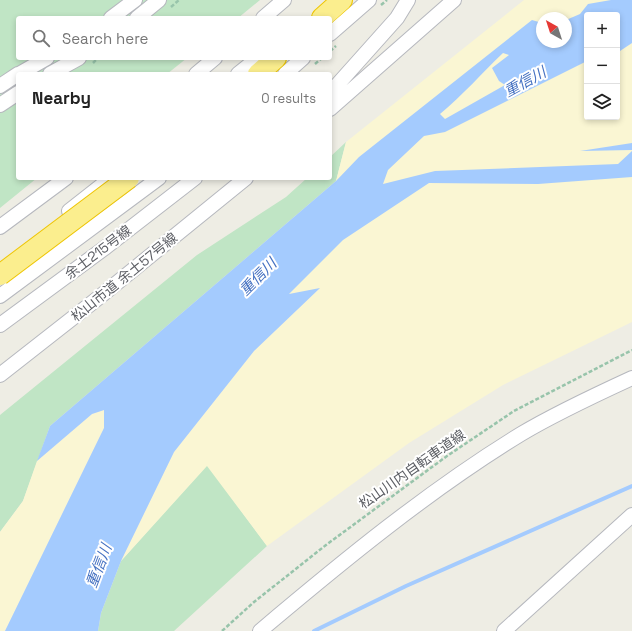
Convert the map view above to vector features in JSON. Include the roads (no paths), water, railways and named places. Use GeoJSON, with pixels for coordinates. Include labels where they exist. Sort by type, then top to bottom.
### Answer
{"type":"FeatureCollection","features":[{"type":"Feature","properties":{"kind":"highway"},"geometry":{"type":"LineString","coordinates":[[324,16],[342,0]]}},
{"type":"Feature","properties":{"kind":"highway"},"geometry":{"type":"LineString","coordinates":[[260,72],[274,60]]}},
{"type":"Feature","properties":{"kind":"highway"},"geometry":{"type":"LineString","coordinates":[[0,275],[126,180]]}},
{"type":"Feature","properties":{"kind":"street"},"geometry":{"type":"LineString","coordinates":[[114,16],[135,0]]}},
{"type":"Feature","properties":{"kind":"street"},"geometry":{"type":"LineString","coordinates":[[139,16],[159,0]]}},
{"type":"Feature","properties":{"kind":"street"},"geometry":{"type":"LineString","coordinates":[[266,16],[284,0]]}},
{"type":"Feature","properties":{"kind":"street"},"geometry":{"type":"LineString","coordinates":[[332,32],[369,0]]}},
{"type":"Feature","properties":{"kind":"street"},"geometry":{"type":"LineString","coordinates":[[332,91],[397,18],[408,0]]}},
{"type":"Feature","properties":{"kind":"street"},"geometry":{"type":"LineString","coordinates":[[332,107],[454,0]]}},
{"type":"Feature","properties":{"kind":"street"},"geometry":{"type":"LineString","coordinates":[[22,72],[43,60]]}},
{"type":"Feature","properties":{"kind":"street"},"geometry":{"type":"LineString","coordinates":[[54,72],[75,60]]}},
{"type":"Feature","properties":{"kind":"street"},"geometry":{"type":"LineString","coordinates":[[198,72],[213,60]]}},
{"type":"Feature","properties":{"kind":"street"},"geometry":{"type":"LineString","coordinates":[[240,72],[256,60]]}},
{"type":"Feature","properties":{"kind":"street"},"geometry":{"type":"LineString","coordinates":[[287,72],[301,60]]}},
{"type":"Feature","properties":{"kind":"street"},"geometry":{"type":"LineString","coordinates":[[0,86],[16,75]]}},
{"type":"Feature","properties":{"kind":"street"},"geometry":{"type":"LineString","coordinates":[[0,105],[16,94]]}},
{"type":"Feature","properties":{"kind":"street"},"geometry":{"type":"LineString","coordinates":[[0,227],[63,180]]}},
{"type":"Feature","properties":{"kind":"street"},"geometry":{"type":"LineString","coordinates":[[0,283],[38,256],[44,247],[46,236],[55,223],[109,180]]}},
{"type":"Feature","properties":{"kind":"street"},"geometry":{"type":"LineString","coordinates":[[0,296],[156,180]]}},
{"type":"Feature","properties":{"kind":"street","name":"余土215号線"},"geometry":{"type":"LineString","coordinates":[[0,325],[106,247],[192,180]]}},
{"type":"Feature","properties":{"kind":"street","name":"松山市道 余土57号線"},"geometry":{"type":"LineString","coordinates":[[0,375],[108,291],[244,180]]}},
{"type":"Feature","properties":{"kind":"street"},"geometry":{"type":"LineString","coordinates":[[260,631],[386,528],[460,474],[522,434],[632,378]]}},
{"type":"Feature","properties":{"kind":"street"},"geometry":{"type":"LineString","coordinates":[[504,631],[632,515]]}},
{"type":"Feature","properties":{"kind":"water","name":"重信川"},"geometry":{"type":"Polygon","coordinates":[[[611,0],[632,0],[632,43],[620,51],[620,12],[584,12],[584,62],[445,132],[424,136],[388,170],[383,184],[435,171],[618,164],[632,151],[632,177],[538,184],[429,183],[343,240],[289,294],[320,288],[254,351],[174,452],[121,561],[101,613],[98,631],[5,631],[104,428],[104,410],[92,414],[37,461],[50,426],[336,181],[359,157],[532,20],[536,21],[536,48],[572,48],[572,17],[580,14],[588,4],[611,0]],[[503,53],[465,92],[440,114],[445,119],[505,85],[499,81],[492,68],[509,55],[503,53]]]}},
{"type":"Feature","properties":{"kind":"water"},"geometry":{"type":"Polygon","coordinates":[[[632,143],[632,150],[580,151],[632,143]]]}},
{"type":"Feature","properties":{"kind":"waterway"},"geometry":{"type":"LineString","coordinates":[[314,631],[406,586],[632,486]]}}]}
